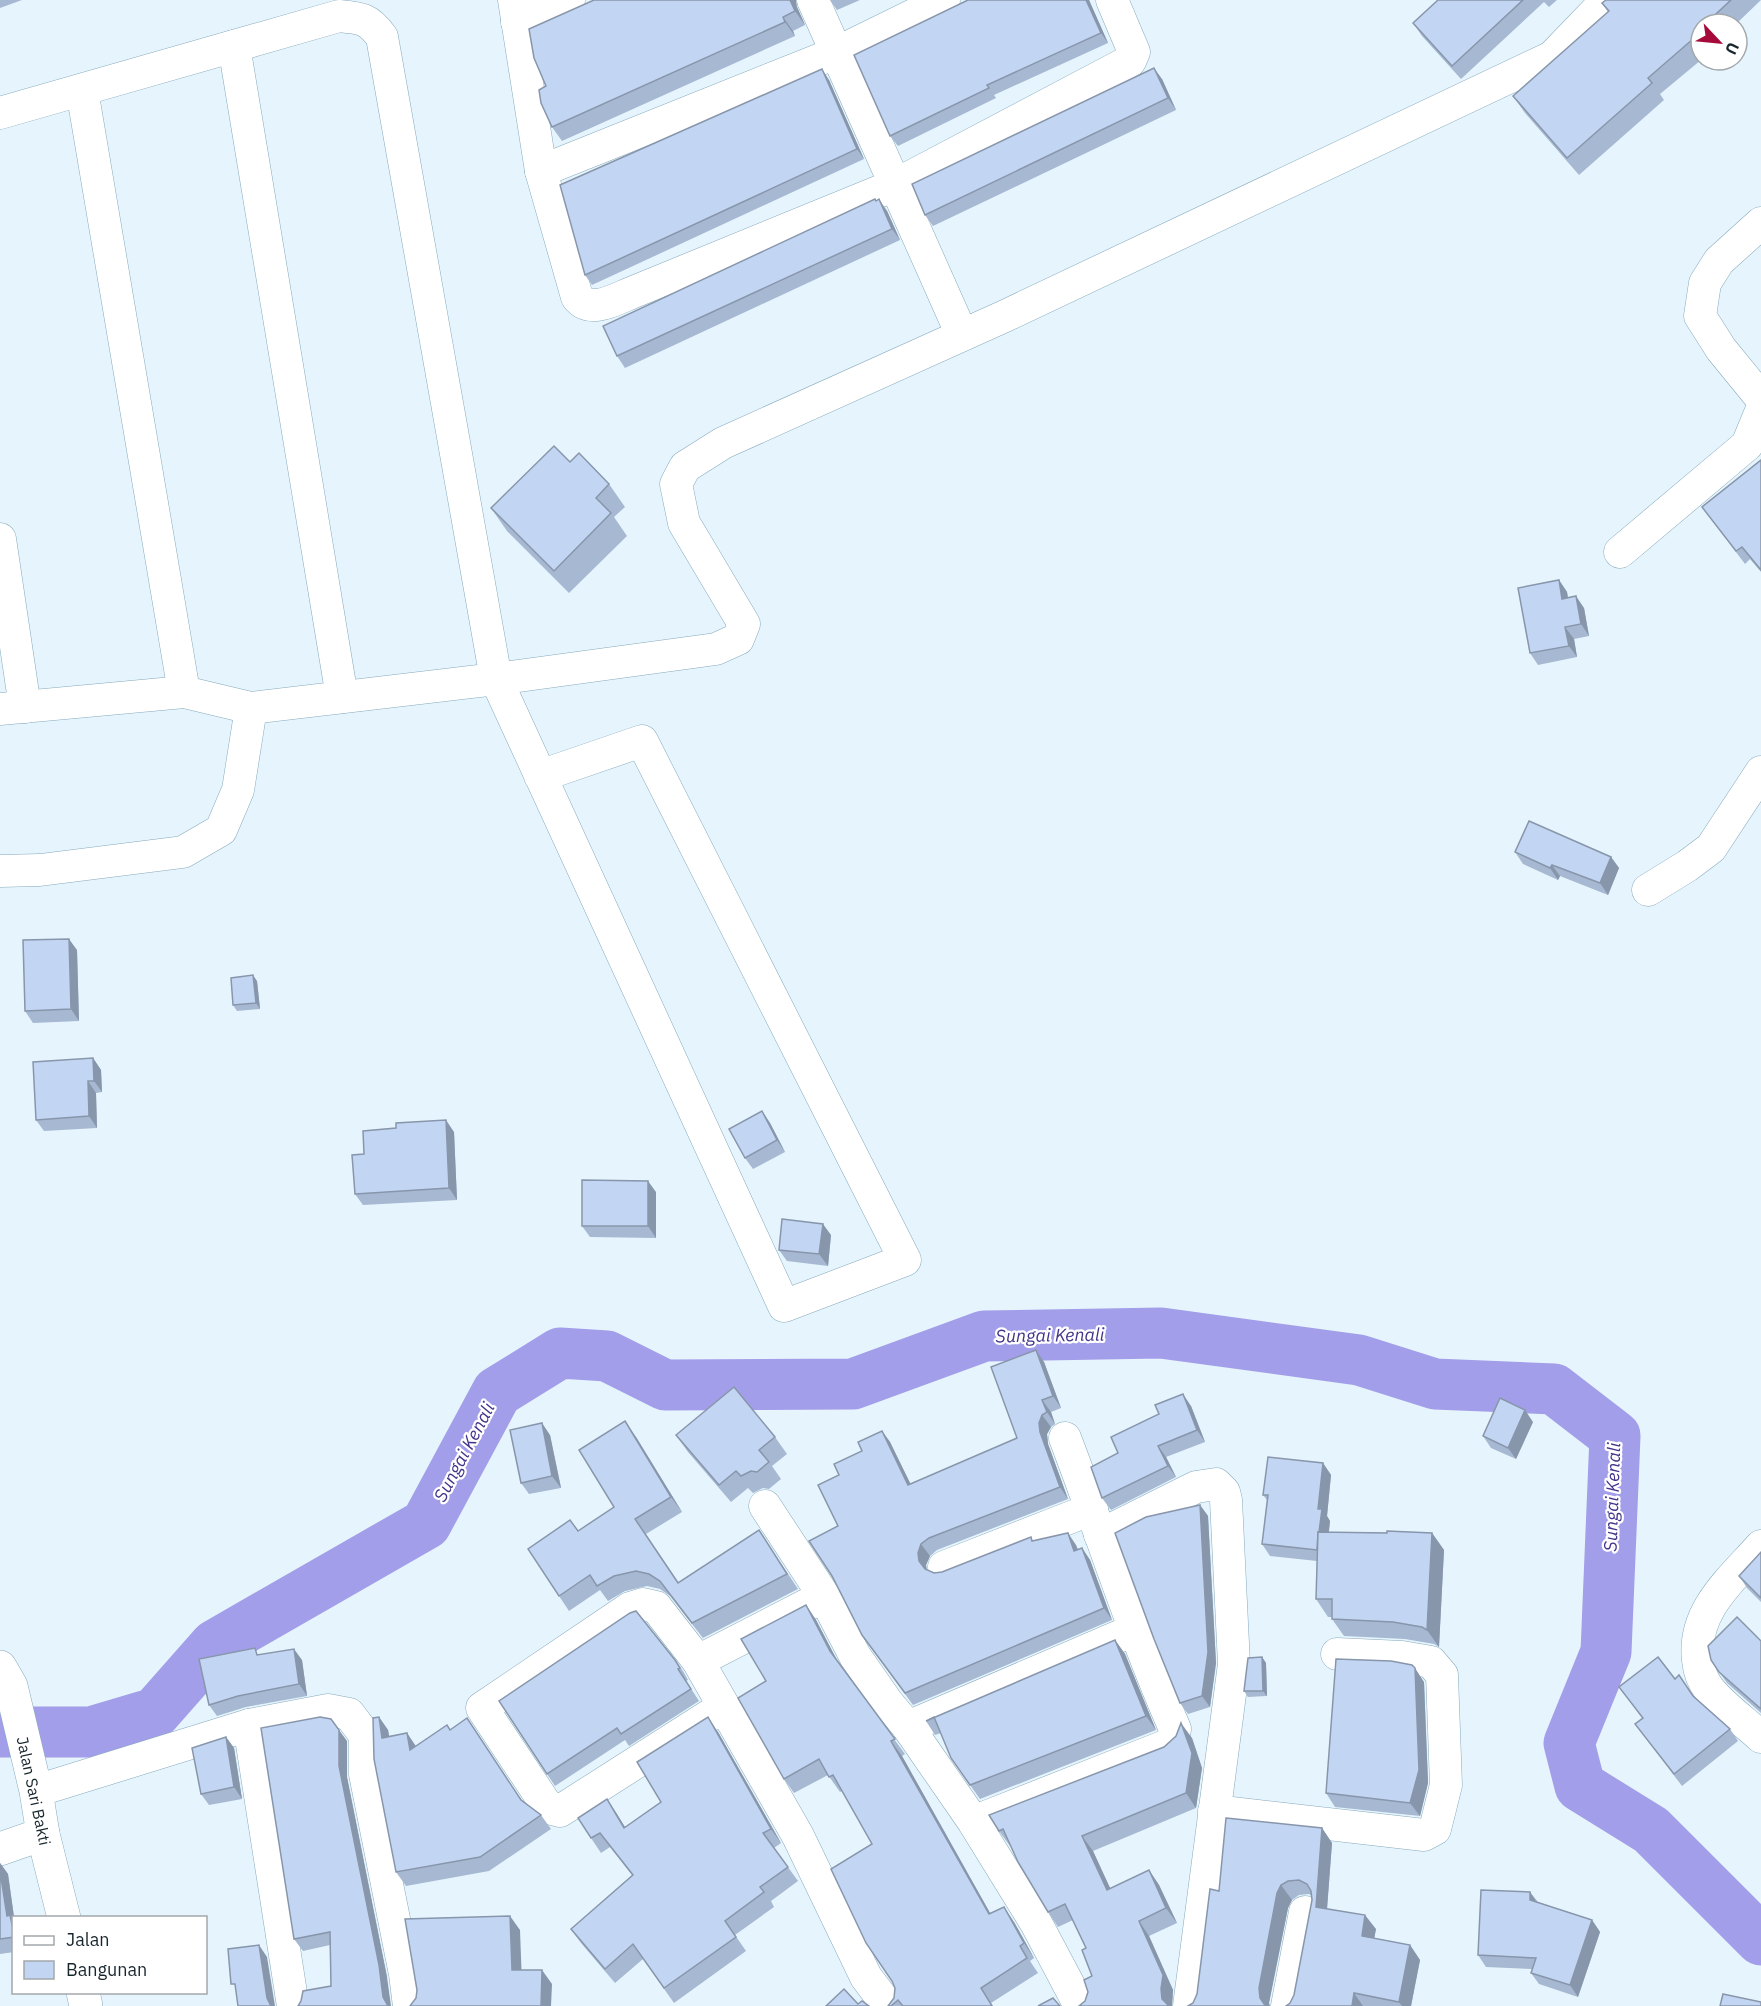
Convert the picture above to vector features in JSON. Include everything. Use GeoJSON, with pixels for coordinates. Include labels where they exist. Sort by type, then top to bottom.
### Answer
{"type":"FeatureCollection","features":[{"type":"Feature","properties":{"kind":"main road","name":"Jalan Sari Bakti"},"geometry":{"type":"LineString","coordinates":[[6,1676],[64,1916]]}},
{"type":"Feature","properties":{"kind":"main road"},"geometry":{"type":"LineString","coordinates":[[0,1849],[43,1834]]}},
{"type":"Feature","properties":{"kind":"street"},"geometry":{"type":"LineString","coordinates":[[568,0],[516,11],[541,171],[577,297],[588,306],[631,293],[895,184],[1130,61],[1134,52],[1112,0]]}},
{"type":"Feature","properties":{"kind":"street"},"geometry":{"type":"LineString","coordinates":[[813,0],[962,335]]}},
{"type":"Feature","properties":{"kind":"street"},"geometry":{"type":"LineString","coordinates":[[541,171],[836,53],[944,0]]}},
{"type":"Feature","properties":{"kind":"street"},"geometry":{"type":"LineString","coordinates":[[0,539],[13,708],[184,692],[251,708],[496,679],[717,649],[738,639],[744,624],[684,523],[676,484],[685,467],[723,443],[962,335],[1552,57],[1607,0]]}},
{"type":"Feature","properties":{"kind":"street"},"geometry":{"type":"LineString","coordinates":[[0,113],[339,16],[359,18],[373,24],[382,37],[496,679],[540,776],[784,1306],[905,1260],[642,741],[540,776]]}},
{"type":"Feature","properties":{"kind":"street"},"geometry":{"type":"LineString","coordinates":[[234,46],[342,697]]}},
{"type":"Feature","properties":{"kind":"street"},"geometry":{"type":"LineString","coordinates":[[82,90],[184,692]]}},
{"type":"Feature","properties":{"kind":"street"},"geometry":{"type":"LineString","coordinates":[[1761,223],[1719,261],[1705,283],[1700,316],[1721,349],[1761,398]]}},
{"type":"Feature","properties":{"kind":"street"},"geometry":{"type":"LineString","coordinates":[[1620,552],[1747,445],[1761,411]]}},
{"type":"Feature","properties":{"kind":"street"},"geometry":{"type":"LineString","coordinates":[[0,872],[40,870],[183,852],[221,830],[238,790],[251,708]]}},
{"type":"Feature","properties":{"kind":"street"},"geometry":{"type":"LineString","coordinates":[[1648,890],[1711,848],[1761,772]]}},
{"type":"Feature","properties":{"kind":"street"},"geometry":{"type":"LineString","coordinates":[[974,1821],[1168,1745],[1173,1739],[1175,1730],[1134,1630],[1065,1438]]}},
{"type":"Feature","properties":{"kind":"street"},"geometry":{"type":"LineString","coordinates":[[944,1567],[1096,1522],[1196,1487],[1216,1484],[1224,1492],[1234,1664],[1189,2006]]}},
{"type":"Feature","properties":{"kind":"street"},"geometry":{"type":"LineString","coordinates":[[765,1506],[824,1596],[855,1656],[974,1821],[1036,1923],[1080,2006]]}},
{"type":"Feature","properties":{"kind":"street"},"geometry":{"type":"LineString","coordinates":[[1761,1546],[1712,1601],[1701,1621],[1696,1647],[1699,1672],[1710,1690],[1761,1737]]}},
{"type":"Feature","properties":{"kind":"street"},"geometry":{"type":"LineString","coordinates":[[698,1661],[824,1596]]}},
{"type":"Feature","properties":{"kind":"street"},"geometry":{"type":"LineString","coordinates":[[723,1707],[560,1811],[552,1809],[545,1803],[482,1708],[630,1608],[643,1604],[656,1607],[698,1661],[798,1836],[866,1977],[888,2006]]}},
{"type":"Feature","properties":{"kind":"street"},"geometry":{"type":"LineString","coordinates":[[908,1727],[1134,1630]]}},
{"type":"Feature","properties":{"kind":"street"},"geometry":{"type":"LineString","coordinates":[[1214,1812],[1424,1835],[1435,1829],[1446,1785],[1442,1675],[1431,1662],[1337,1654]]}},
{"type":"Feature","properties":{"kind":"street"},"geometry":{"type":"LineString","coordinates":[[32,1777],[249,1725],[328,1710],[349,1714],[365,1735],[365,1774],[405,1974],[409,2006]]}},
{"type":"Feature","properties":{"kind":"street"},"geometry":{"type":"LineString","coordinates":[[249,1725],[293,2006]]}},
{"type":"Feature","properties":{"kind":"street"},"geometry":{"type":"LineString","coordinates":[[1287,2006],[1305,1912]]}},
{"type":"Feature","properties":{"kind":"building"},"geometry":{"type":"Polygon","coordinates":[[[594,0],[790,0],[795,11],[783,17],[785,22],[552,127],[541,103],[539,90],[546,86],[534,58],[529,29],[594,0]]]}},
{"type":"Feature","properties":{"kind":"building"},"geometry":{"type":"Polygon","coordinates":[[[968,0],[1086,0],[1101,33],[987,85],[989,88],[890,136],[854,55],[968,0]]]}},
{"type":"Feature","properties":{"kind":"building"},"geometry":{"type":"Polygon","coordinates":[[[1438,0],[1523,0],[1452,66],[1413,23],[1438,0]]]}},
{"type":"Feature","properties":{"kind":"building"},"geometry":{"type":"Polygon","coordinates":[[[1606,0],[1731,0],[1718,12],[1689,12],[1689,42],[1648,78],[1652,83],[1567,158],[1513,96],[1609,11],[1602,3],[1606,0]]]}},
{"type":"Feature","properties":{"kind":"building"},"geometry":{"type":"Polygon","coordinates":[[[1154,68],[1168,98],[925,215],[912,184],[1154,68]]]}},
{"type":"Feature","properties":{"kind":"building"},"geometry":{"type":"Polygon","coordinates":[[[822,69],[857,149],[585,275],[560,185],[822,69]]]}},
{"type":"Feature","properties":{"kind":"building"},"geometry":{"type":"Polygon","coordinates":[[[875,199],[876,201],[879,199],[892,229],[617,356],[603,326],[875,199]]]}},
{"type":"Feature","properties":{"kind":"building"},"geometry":{"type":"Polygon","coordinates":[[[554,446],[570,462],[579,453],[609,484],[596,498],[611,513],[554,571],[491,508],[554,446]]]}},
{"type":"Feature","properties":{"kind":"building"},"geometry":{"type":"Polygon","coordinates":[[[1761,460],[1761,570],[1742,547],[1736,551],[1702,507],[1761,460]]]}},
{"type":"Feature","properties":{"kind":"building"},"geometry":{"type":"Polygon","coordinates":[[[1559,580],[1562,599],[1576,596],[1581,624],[1565,627],[1569,646],[1530,653],[1518,588],[1559,580]]]}},
{"type":"Feature","properties":{"kind":"building"},"geometry":{"type":"Polygon","coordinates":[[[1529,821],[1611,857],[1600,883],[1552,865],[1550,868],[1515,852],[1529,821]]]}},
{"type":"Feature","properties":{"kind":"building"},"geometry":{"type":"Polygon","coordinates":[[[69,939],[71,1009],[25,1011],[23,940],[69,939]]]}},
{"type":"Feature","properties":{"kind":"building"},"geometry":{"type":"Polygon","coordinates":[[[253,975],[256,1003],[233,1005],[231,978],[253,975]]]}},
{"type":"Feature","properties":{"kind":"building"},"geometry":{"type":"Polygon","coordinates":[[[93,1058],[94,1081],[88,1081],[89,1116],[36,1120],[33,1062],[93,1058]]]}},
{"type":"Feature","properties":{"kind":"building"},"geometry":{"type":"Polygon","coordinates":[[[762,1111],[777,1140],[745,1158],[729,1129],[762,1111]]]}},
{"type":"Feature","properties":{"kind":"building"},"geometry":{"type":"Polygon","coordinates":[[[446,1120],[449,1188],[355,1194],[352,1155],[364,1154],[363,1131],[396,1128],[396,1123],[446,1120]]]}},
{"type":"Feature","properties":{"kind":"building"},"geometry":{"type":"Polygon","coordinates":[[[582,1180],[648,1181],[648,1226],[582,1226],[582,1180]]]}},
{"type":"Feature","properties":{"kind":"building"},"geometry":{"type":"Polygon","coordinates":[[[782,1219],[823,1224],[819,1254],[779,1250],[782,1219]]]}},
{"type":"Feature","properties":{"kind":"building"},"geometry":{"type":"Polygon","coordinates":[[[1036,1350],[1053,1396],[1042,1400],[1047,1412],[1042,1415],[1039,1423],[1040,1432],[1060,1487],[929,1538],[921,1544],[918,1553],[919,1561],[925,1569],[934,1573],[942,1572],[1031,1537],[1032,1541],[1068,1533],[1074,1551],[1082,1548],[1104,1608],[905,1693],[862,1635],[832,1576],[809,1541],[838,1526],[818,1485],[839,1475],[834,1464],[862,1451],[858,1442],[882,1431],[908,1485],[1017,1438],[991,1367],[1036,1350]]]}},
{"type":"Feature","properties":{"kind":"building"},"geometry":{"type":"Polygon","coordinates":[[[734,1387],[775,1437],[759,1450],[769,1462],[757,1472],[751,1471],[741,1476],[736,1471],[719,1485],[676,1435],[734,1387]]]}},
{"type":"Feature","properties":{"kind":"building"},"geometry":{"type":"Polygon","coordinates":[[[1183,1394],[1197,1430],[1158,1446],[1168,1466],[1102,1498],[1091,1467],[1118,1453],[1111,1437],[1159,1414],[1155,1405],[1183,1394]]]}},
{"type":"Feature","properties":{"kind":"building"},"geometry":{"type":"Polygon","coordinates":[[[1500,1398],[1525,1410],[1508,1448],[1483,1436],[1500,1398]]]}},
{"type":"Feature","properties":{"kind":"building"},"geometry":{"type":"Polygon","coordinates":[[[625,1421],[671,1497],[635,1519],[678,1583],[759,1530],[787,1574],[692,1623],[660,1581],[649,1574],[636,1571],[614,1576],[597,1586],[590,1575],[559,1596],[528,1549],[570,1520],[578,1531],[614,1507],[579,1450],[625,1421]]]}},
{"type":"Feature","properties":{"kind":"building"},"geometry":{"type":"Polygon","coordinates":[[[542,1423],[552,1476],[521,1483],[510,1430],[542,1423]]]}},
{"type":"Feature","properties":{"kind":"building"},"geometry":{"type":"Polygon","coordinates":[[[1268,1457],[1323,1463],[1318,1509],[1322,1509],[1317,1550],[1262,1544],[1268,1495],[1263,1495],[1268,1457]]]}},
{"type":"Feature","properties":{"kind":"building"},"geometry":{"type":"Polygon","coordinates":[[[1200,1505],[1208,1652],[1202,1696],[1180,1703],[1115,1533],[1146,1517],[1200,1505]]]}},
{"type":"Feature","properties":{"kind":"building"},"geometry":{"type":"Polygon","coordinates":[[[1387,1531],[1432,1533],[1427,1630],[1393,1622],[1332,1619],[1332,1599],[1316,1599],[1318,1532],[1387,1533],[1387,1531]]]}},
{"type":"Feature","properties":{"kind":"building"},"geometry":{"type":"Polygon","coordinates":[[[1761,1552],[1761,1598],[1739,1576],[1761,1552]]]}},
{"type":"Feature","properties":{"kind":"building"},"geometry":{"type":"Polygon","coordinates":[[[806,1605],[830,1651],[895,1739],[891,1741],[989,1914],[1004,1907],[1024,1943],[1020,1946],[1027,1958],[981,1988],[992,2006],[903,2006],[898,2000],[888,2006],[894,1998],[895,1988],[866,1943],[831,1869],[872,1844],[833,1775],[829,1777],[819,1759],[784,1779],[738,1698],[766,1681],[741,1639],[806,1605]]]}},
{"type":"Feature","properties":{"kind":"building"},"geometry":{"type":"Polygon","coordinates":[[[636,1611],[675,1660],[691,1689],[621,1734],[617,1728],[547,1774],[499,1701],[636,1611]]]}},
{"type":"Feature","properties":{"kind":"building"},"geometry":{"type":"Polygon","coordinates":[[[1737,1617],[1761,1641],[1761,1709],[1719,1672],[1711,1660],[1708,1646],[1737,1617]]]}},
{"type":"Feature","properties":{"kind":"building"},"geometry":{"type":"Polygon","coordinates":[[[1115,1640],[1146,1716],[970,1785],[951,1758],[934,1717],[1115,1640]]]}},
{"type":"Feature","properties":{"kind":"building"},"geometry":{"type":"Polygon","coordinates":[[[255,1648],[257,1655],[294,1649],[299,1684],[238,1696],[209,1705],[199,1659],[255,1648]]]}},
{"type":"Feature","properties":{"kind":"building"},"geometry":{"type":"Polygon","coordinates":[[[1262,1657],[1263,1691],[1244,1691],[1248,1658],[1262,1657]]]}},
{"type":"Feature","properties":{"kind":"building"},"geometry":{"type":"Polygon","coordinates":[[[1658,1657],[1675,1679],[1679,1675],[1693,1696],[1730,1729],[1674,1774],[1635,1724],[1643,1718],[1619,1687],[1658,1657]]]}},
{"type":"Feature","properties":{"kind":"building"},"geometry":{"type":"Polygon","coordinates":[[[1336,1659],[1391,1661],[1412,1665],[1415,1668],[1419,1770],[1410,1803],[1326,1793],[1336,1659]]]}},
{"type":"Feature","properties":{"kind":"building"},"geometry":{"type":"Polygon","coordinates":[[[320,1717],[331,1719],[339,1730],[339,1766],[379,1965],[383,1997],[388,2006],[298,2006],[303,1991],[331,1986],[330,1932],[294,1939],[261,1728],[320,1717]]]}},
{"type":"Feature","properties":{"kind":"building"},"geometry":{"type":"Polygon","coordinates":[[[379,1717],[382,1738],[407,1733],[410,1750],[447,1725],[450,1730],[467,1718],[521,1800],[541,1815],[480,1857],[396,1872],[374,1759],[373,1718],[379,1717]]]}},
{"type":"Feature","properties":{"kind":"building"},"geometry":{"type":"Polygon","coordinates":[[[708,1717],[771,1829],[763,1833],[788,1867],[760,1887],[764,1892],[725,1921],[736,1937],[664,1988],[633,1944],[605,1969],[571,1929],[633,1875],[600,1833],[591,1838],[578,1818],[607,1799],[624,1828],[661,1802],[637,1762],[708,1717]]]}},
{"type":"Feature","properties":{"kind":"building"},"geometry":{"type":"Polygon","coordinates":[[[1181,1723],[1192,1753],[1186,1793],[1082,1836],[1107,1890],[1149,1870],[1166,1908],[1139,1921],[1163,1975],[1162,1999],[1169,2006],[1079,2006],[1085,2001],[1088,1992],[1084,1980],[1092,1976],[1082,1950],[1086,1948],[1065,1904],[1048,1912],[1018,1862],[1003,1829],[999,1831],[989,1815],[1164,1747],[1176,1736],[1181,1723]]]}},
{"type":"Feature","properties":{"kind":"building"},"geometry":{"type":"Polygon","coordinates":[[[226,1737],[234,1787],[201,1794],[192,1748],[226,1737]]]}},
{"type":"Feature","properties":{"kind":"building"},"geometry":{"type":"Polygon","coordinates":[[[1226,1818],[1322,1828],[1316,1907],[1365,1915],[1362,1936],[1410,1945],[1399,2002],[1354,1993],[1352,2006],[1286,2006],[1294,1995],[1312,1900],[1307,1884],[1299,1880],[1288,1881],[1281,1885],[1277,1893],[1259,1988],[1260,1998],[1267,2006],[1188,2006],[1193,2003],[1197,1994],[1210,1889],[1219,1891],[1226,1818]]]}},
{"type":"Feature","properties":{"kind":"building"},"geometry":{"type":"Polygon","coordinates":[[[0,1871],[7,1916],[10,1915],[12,1924],[12,1937],[0,1939],[0,1871]]]}},
{"type":"Feature","properties":{"kind":"building"},"geometry":{"type":"Polygon","coordinates":[[[1481,1890],[1530,1892],[1530,1900],[1592,1920],[1570,1985],[1531,1973],[1536,1958],[1478,1955],[1481,1890]]]}},
{"type":"Feature","properties":{"kind":"building"},"geometry":{"type":"Polygon","coordinates":[[[510,1916],[512,1970],[542,1970],[541,2006],[410,2006],[416,1998],[417,1990],[405,1919],[510,1916]]]}},
{"type":"Feature","properties":{"kind":"building"},"geometry":{"type":"Polygon","coordinates":[[[259,1945],[267,1998],[271,2006],[238,2006],[235,1984],[231,1984],[228,1949],[259,1945]]]}},
{"type":"Feature","properties":{"kind":"building"},"geometry":{"type":"Polygon","coordinates":[[[844,1989],[858,2004],[862,2001],[869,2006],[826,2006],[844,1989]]]}},
{"type":"Feature","properties":{"kind":"building"},"geometry":{"type":"Polygon","coordinates":[[[1723,1994],[1761,2002],[1761,2006],[1720,2006],[1723,1994]]]}},
{"type":"Feature","properties":{"kind":"building"},"geometry":{"type":"Polygon","coordinates":[[[1053,1998],[1060,2006],[1038,2006],[1053,1998]]]}},
{"type":"Feature","properties":{"kind":"waterway","name":"Sungai Kenali"},"geometry":{"type":"LineString","coordinates":[[0,1732],[91,1732],[155,1713],[215,1645],[426,1524],[497,1392],[560,1353],[607,1356],[665,1385],[853,1384],[984,1336],[1161,1333],[1359,1360],[1435,1384],[1554,1389],[1615,1436],[1606,1652],[1569,1743],[1580,1786],[1651,1830],[1761,1940]]}}]}
